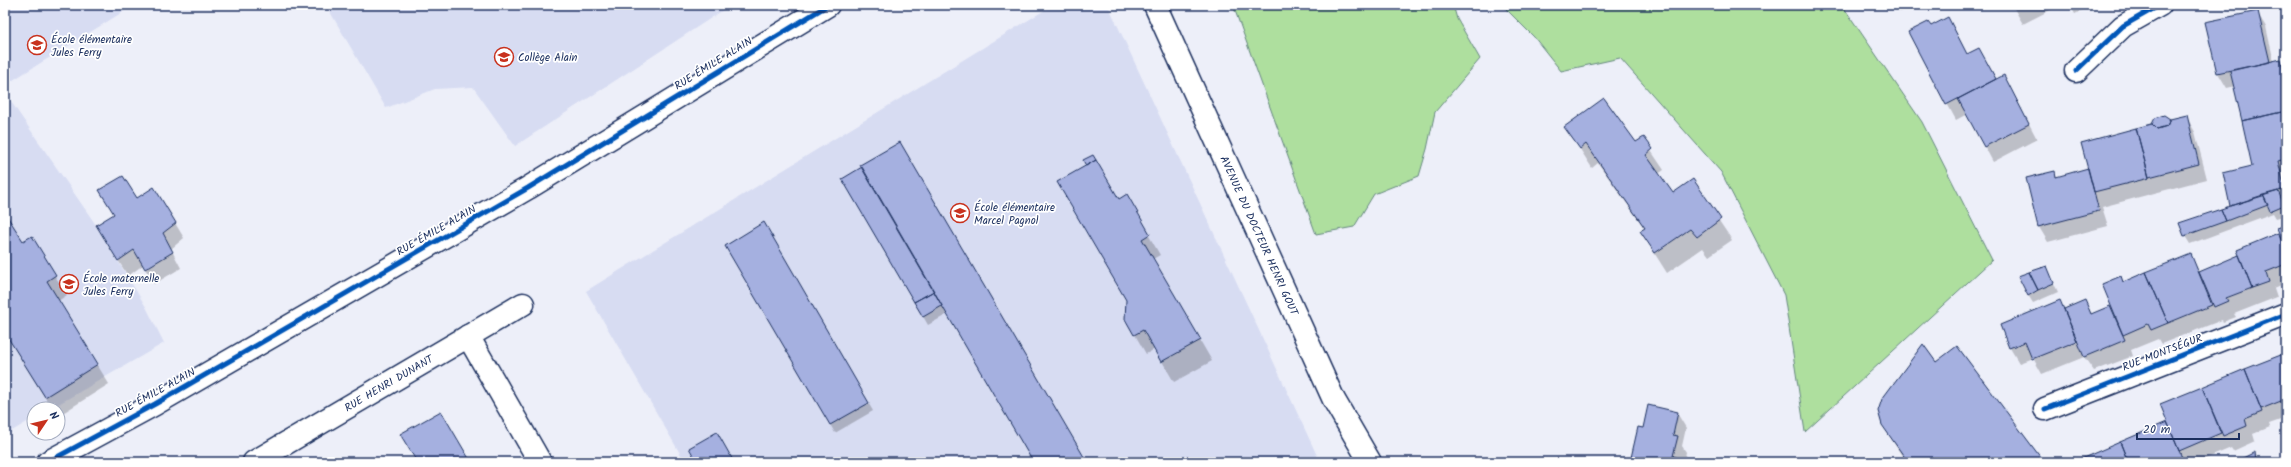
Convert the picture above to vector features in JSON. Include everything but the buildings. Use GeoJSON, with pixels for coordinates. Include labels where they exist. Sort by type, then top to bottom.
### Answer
{"type":"FeatureCollection","features":[{"type":"Feature","properties":{"kind":"street","name":"RUE ÉMILE ALAIN"},"geometry":{"type":"LineString","coordinates":[[48,462],[155,404],[528,188],[828,5]]}},
{"type":"Feature","properties":{"kind":"street","name":"AVENUE DU DOCTEUR HENRI GOUT"},"geometry":{"type":"LineString","coordinates":[[1155,5],[1334,400],[1370,462]]}},
{"type":"Feature","properties":{"kind":"street"},"geometry":{"type":"LineString","coordinates":[[2076,71],[2123,26],[2160,5]]}},
{"type":"Feature","properties":{"kind":"street","name":"RUE HENRI DUNANT"},"geometry":{"type":"LineString","coordinates":[[268,458],[523,304]]}},
{"type":"Feature","properties":{"kind":"street","name":"RUE MONTSÉGUR"},"geometry":{"type":"LineString","coordinates":[[2045,409],[2286,314]]}},
{"type":"Feature","properties":{"kind":"street"},"geometry":{"type":"LineString","coordinates":[[468,336],[540,462]]}},
{"type":"Feature","properties":{"kind":"shaded area","name":"École élémentaire Jules Ferry"},"geometry":{"type":"Polygon","coordinates":[[[5,5],[134,5],[5,85],[5,5]]]}},
{"type":"Feature","properties":{"kind":"shaded area","name":"Collège Alain"},"geometry":{"type":"Polygon","coordinates":[[[326,5],[731,5],[515,146],[473,87],[435,89],[386,108],[326,5]]]}},
{"type":"Feature","properties":{"kind":"shaded area","name":"École élémentaire Marcel Pagnol"},"geometry":{"type":"Polygon","coordinates":[[[1053,5],[1108,5],[1320,462],[685,462],[586,291],[1053,5]]]}},
{"type":"Feature","properties":{"kind":"shaded area","name":"École maternelle Jules Ferry"},"geometry":{"type":"Polygon","coordinates":[[[5,93],[96,225],[146,307],[164,343],[64,401],[26,401],[26,423],[5,435],[5,93]]]}},
{"type":"Feature","properties":{"kind":"green space"},"geometry":{"type":"Polygon","coordinates":[[[1233,5],[1453,5],[1457,19],[1480,59],[1435,112],[1427,149],[1419,176],[1374,194],[1354,227],[1316,234],[1233,5]]]}},
{"type":"Feature","properties":{"kind":"green space"},"geometry":{"type":"Polygon","coordinates":[[[1502,5],[1842,5],[1922,122],[1992,260],[1805,432],[1784,295],[1721,172],[1620,58],[1561,71],[1534,37],[1502,5]]]}},
{"type":"Feature","properties":{"kind":"cycle path"},"geometry":{"type":"LineString","coordinates":[[48,462],[155,404],[528,188],[828,5]]}},
{"type":"Feature","properties":{"kind":"cycle path"},"geometry":{"type":"LineString","coordinates":[[2076,71],[2123,26],[2160,5]]}},
{"type":"Feature","properties":{"kind":"cycle path"},"geometry":{"type":"LineString","coordinates":[[2045,409],[2286,314]]}},
{"type":"Feature","properties":{"kind":"place","name":"École élémentaire Jules Ferry"},"geometry":{"type":"Point","coordinates":[37,45]}},
{"type":"Feature","properties":{"kind":"place","name":"Collège Alain"},"geometry":{"type":"Point","coordinates":[504,57]}},
{"type":"Feature","properties":{"kind":"place","name":"École élémentaire Marcel Pagnol"},"geometry":{"type":"Point","coordinates":[960,213]}},
{"type":"Feature","properties":{"kind":"place","name":"École maternelle Jules Ferry"},"geometry":{"type":"Point","coordinates":[69,284]}}]}
